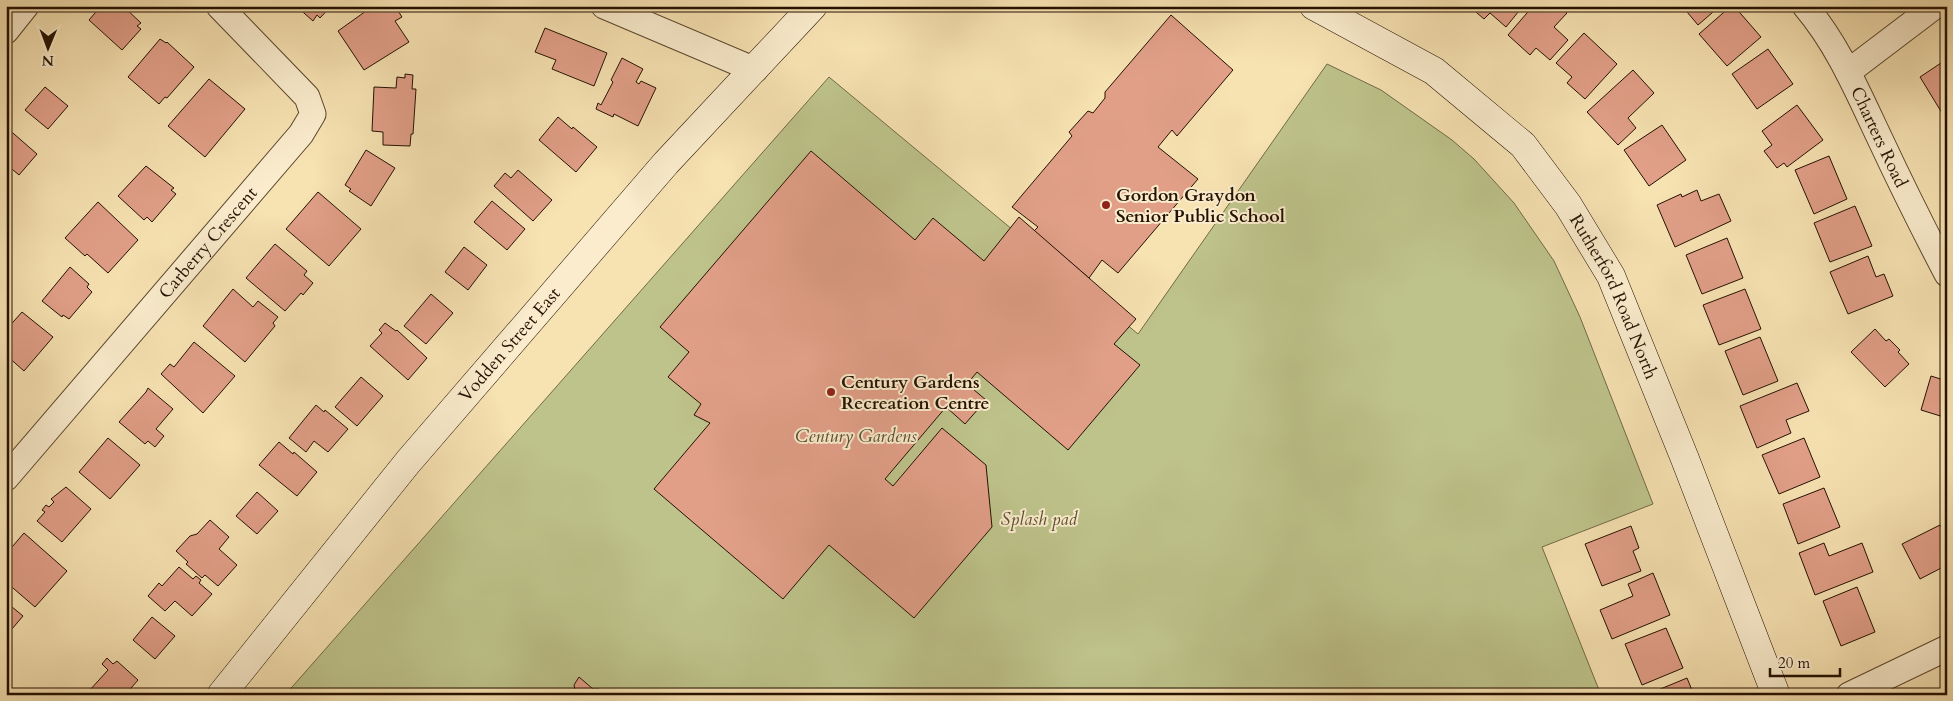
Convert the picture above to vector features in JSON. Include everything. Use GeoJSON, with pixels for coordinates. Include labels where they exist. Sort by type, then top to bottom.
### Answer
{"type":"FeatureCollection","features":[{"type":"Feature","properties":{"kind":"street"},"geometry":{"type":"LineString","coordinates":[[6,31],[26,6]]}},
{"type":"Feature","properties":{"kind":"street","name":"Carberry Crescent"},"geometry":{"type":"LineString","coordinates":[[6,478],[302,134],[313,114],[307,97],[220,6]]}},
{"type":"Feature","properties":{"kind":"street"},"geometry":{"type":"LineString","coordinates":[[604,6],[754,70]]}},
{"type":"Feature","properties":{"kind":"street","name":"Vodden Street East"},"geometry":{"type":"LineString","coordinates":[[221,695],[408,462],[666,163],[813,6]]}},
{"type":"Feature","properties":{"kind":"street","name":"Rutherford Road North"},"geometry":{"type":"LineString","coordinates":[[1314,6],[1434,71],[1522,145],[1568,205],[1611,276],[1685,459],[1776,695]]}},
{"type":"Feature","properties":{"kind":"street","name":"Charters Road"},"geometry":{"type":"LineString","coordinates":[[1804,6],[1818,21],[1848,72],[1910,204],[1947,274]]}},
{"type":"Feature","properties":{"kind":"street"},"geometry":{"type":"LineString","coordinates":[[1848,72],[1935,6]]}},
{"type":"Feature","properties":{"kind":"street"},"geometry":{"type":"LineString","coordinates":[[1849,695],[1947,648]]}},
{"type":"Feature","properties":{"kind":"green space","name":"Century Gardens"},"geometry":{"type":"Polygon","coordinates":[[[1327,64],[1381,90],[1452,140],[1474,159],[1514,203],[1554,261],[1580,317],[1653,504],[1542,547],[1601,695],[285,695],[829,77],[1138,334],[1327,64]]]}},
{"type":"Feature","properties":{"kind":"building"},"geometry":{"type":"Polygon","coordinates":[[[101,6],[123,6],[141,23],[137,26],[141,29],[122,50],[89,20],[101,6]]]}},
{"type":"Feature","properties":{"kind":"building"},"geometry":{"type":"Polygon","coordinates":[[[296,6],[331,6],[320,18],[317,15],[313,21],[296,6]]]}},
{"type":"Feature","properties":{"kind":"building"},"geometry":{"type":"Polygon","coordinates":[[[373,6],[395,6],[402,17],[395,21],[409,42],[364,70],[338,31],[373,6]]]}},
{"type":"Feature","properties":{"kind":"building"},"geometry":{"type":"Polygon","coordinates":[[[1469,6],[1523,6],[1506,27],[1490,13],[1484,19],[1469,6]]]}},
{"type":"Feature","properties":{"kind":"building"},"geometry":{"type":"Polygon","coordinates":[[[1533,6],[1559,6],[1567,13],[1554,27],[1568,40],[1550,60],[1536,48],[1530,55],[1508,35],[1533,6]]]}},
{"type":"Feature","properties":{"kind":"building"},"geometry":{"type":"Polygon","coordinates":[[[1682,6],[1720,6],[1698,25],[1682,6]]]}},
{"type":"Feature","properties":{"kind":"building"},"geometry":{"type":"Polygon","coordinates":[[[1731,6],[1734,6],[1761,37],[1727,66],[1699,34],[1731,6]]]}},
{"type":"Feature","properties":{"kind":"building"},"geometry":{"type":"Polygon","coordinates":[[[1171,15],[1233,70],[1177,136],[1172,130],[1158,147],[1198,179],[1118,273],[1102,260],[1089,278],[1034,231],[1038,227],[1012,207],[1072,136],[1069,132],[1088,111],[1093,113],[1105,98],[1105,92],[1171,15]]]}},
{"type":"Feature","properties":{"kind":"building"},"geometry":{"type":"Polygon","coordinates":[[[545,28],[607,53],[594,86],[552,69],[556,60],[535,52],[545,28]]]}},
{"type":"Feature","properties":{"kind":"building"},"geometry":{"type":"Polygon","coordinates":[[[1584,33],[1617,64],[1585,99],[1567,83],[1572,77],[1556,63],[1584,33]]]}},
{"type":"Feature","properties":{"kind":"building"},"geometry":{"type":"Polygon","coordinates":[[[160,39],[167,42],[194,67],[167,98],[165,97],[159,104],[128,77],[160,39]]]}},
{"type":"Feature","properties":{"kind":"building"},"geometry":{"type":"Polygon","coordinates":[[[1768,49],[1793,84],[1757,109],[1732,74],[1768,49]]]}},
{"type":"Feature","properties":{"kind":"building"},"geometry":{"type":"Polygon","coordinates":[[[622,58],[643,69],[636,82],[639,84],[641,81],[656,88],[638,126],[614,114],[613,117],[596,109],[598,103],[601,105],[613,82],[611,80],[622,58]]]}},
{"type":"Feature","properties":{"kind":"building"},"geometry":{"type":"Polygon","coordinates":[[[1947,59],[1947,115],[1944,112],[1942,113],[1920,77],[1947,59]]]}},
{"type":"Feature","properties":{"kind":"building"},"geometry":{"type":"Polygon","coordinates":[[[1633,70],[1654,93],[1628,118],[1636,128],[1618,145],[1587,112],[1633,70]]]}},
{"type":"Feature","properties":{"kind":"building"},"geometry":{"type":"Polygon","coordinates":[[[405,74],[413,75],[412,89],[416,89],[413,134],[411,134],[410,146],[383,145],[383,132],[372,131],[374,87],[396,88],[397,77],[405,78],[405,74]]]}},
{"type":"Feature","properties":{"kind":"building"},"geometry":{"type":"Polygon","coordinates":[[[209,79],[245,109],[205,157],[168,126],[209,79]]]}},
{"type":"Feature","properties":{"kind":"building"},"geometry":{"type":"Polygon","coordinates":[[[45,87],[68,106],[48,129],[25,110],[45,87]]]}},
{"type":"Feature","properties":{"kind":"building"},"geometry":{"type":"Polygon","coordinates":[[[1797,105],[1823,140],[1787,167],[1784,163],[1777,168],[1764,151],[1772,145],[1762,131],[1797,105]]]}},
{"type":"Feature","properties":{"kind":"building"},"geometry":{"type":"Polygon","coordinates":[[[558,117],[597,147],[576,172],[539,140],[558,117]]]}},
{"type":"Feature","properties":{"kind":"building"},"geometry":{"type":"Polygon","coordinates":[[[1662,125],[1686,160],[1649,186],[1624,150],[1662,125]]]}},
{"type":"Feature","properties":{"kind":"building"},"geometry":{"type":"Polygon","coordinates":[[[6,127],[37,154],[19,175],[6,164],[6,127]]]}},
{"type":"Feature","properties":{"kind":"building"},"geometry":{"type":"Polygon","coordinates":[[[366,150],[395,168],[371,206],[349,191],[351,189],[345,185],[366,150]]]}},
{"type":"Feature","properties":{"kind":"building","name":"Century Gardens Recreation Centre"},"geometry":{"type":"Polygon","coordinates":[[[811,151],[915,240],[933,218],[984,261],[1019,217],[1136,319],[1114,344],[1140,365],[1068,450],[977,372],[967,384],[986,400],[965,424],[946,407],[885,479],[893,486],[942,428],[986,465],[992,527],[914,618],[829,545],[783,599],[654,489],[710,423],[694,415],[701,404],[668,377],[689,352],[660,327],[811,151]]]}},
{"type":"Feature","properties":{"kind":"building"},"geometry":{"type":"Polygon","coordinates":[[[1829,156],[1847,199],[1814,214],[1795,170],[1829,156]]]}},
{"type":"Feature","properties":{"kind":"building"},"geometry":{"type":"Polygon","coordinates":[[[146,166],[174,188],[171,190],[176,194],[152,222],[147,217],[144,220],[118,196],[146,166]]]}},
{"type":"Feature","properties":{"kind":"building"},"geometry":{"type":"Polygon","coordinates":[[[518,170],[552,200],[533,221],[494,186],[505,173],[511,178],[518,170]]]}},
{"type":"Feature","properties":{"kind":"building"},"geometry":{"type":"Polygon","coordinates":[[[1697,190],[1701,201],[1719,194],[1731,221],[1675,247],[1657,205],[1681,194],[1682,197],[1697,190]]]}},
{"type":"Feature","properties":{"kind":"building"},"geometry":{"type":"Polygon","coordinates":[[[318,192],[361,229],[329,266],[286,229],[318,192]]]}},
{"type":"Feature","properties":{"kind":"building"},"geometry":{"type":"Polygon","coordinates":[[[492,201],[525,229],[507,250],[474,222],[492,201]]]}},
{"type":"Feature","properties":{"kind":"building"},"geometry":{"type":"Polygon","coordinates":[[[98,202],[138,240],[108,273],[65,238],[98,202]]]}},
{"type":"Feature","properties":{"kind":"building"},"geometry":{"type":"Polygon","coordinates":[[[1855,206],[1872,246],[1830,262],[1814,223],[1855,206]]]}},
{"type":"Feature","properties":{"kind":"building"},"geometry":{"type":"Polygon","coordinates":[[[1727,238],[1743,278],[1702,294],[1686,255],[1727,238]]]}},
{"type":"Feature","properties":{"kind":"building"},"geometry":{"type":"Polygon","coordinates":[[[275,244],[307,271],[304,275],[313,283],[285,311],[246,278],[275,244]]]}},
{"type":"Feature","properties":{"kind":"building"},"geometry":{"type":"Polygon","coordinates":[[[464,247],[487,265],[468,290],[445,272],[464,247]]]}},
{"type":"Feature","properties":{"kind":"building"},"geometry":{"type":"Polygon","coordinates":[[[1868,256],[1876,277],[1884,274],[1893,296],[1848,314],[1830,272],[1868,256]]]}},
{"type":"Feature","properties":{"kind":"building"},"geometry":{"type":"Polygon","coordinates":[[[70,267],[89,284],[87,287],[92,292],[69,319],[63,315],[62,317],[42,301],[70,267]]]}},
{"type":"Feature","properties":{"kind":"building"},"geometry":{"type":"Polygon","coordinates":[[[233,289],[253,307],[258,301],[278,317],[273,323],[275,326],[245,362],[203,326],[233,289]]]}},
{"type":"Feature","properties":{"kind":"building"},"geometry":{"type":"Polygon","coordinates":[[[1745,289],[1761,329],[1719,345],[1703,305],[1745,289]]]}},
{"type":"Feature","properties":{"kind":"building"},"geometry":{"type":"Polygon","coordinates":[[[431,294],[453,313],[426,344],[404,326],[431,294]]]}},
{"type":"Feature","properties":{"kind":"building"},"geometry":{"type":"Polygon","coordinates":[[[22,312],[53,337],[24,371],[6,355],[6,330],[22,312]]]}},
{"type":"Feature","properties":{"kind":"building"},"geometry":{"type":"Polygon","coordinates":[[[385,323],[397,330],[427,358],[408,380],[370,346],[382,333],[379,330],[385,323]]]}},
{"type":"Feature","properties":{"kind":"building"},"geometry":{"type":"Polygon","coordinates":[[[1875,329],[1886,341],[1889,339],[1900,350],[1898,352],[1909,364],[1885,387],[1851,352],[1875,329]]]}},
{"type":"Feature","properties":{"kind":"building"},"geometry":{"type":"Polygon","coordinates":[[[1760,337],[1778,381],[1743,395],[1725,351],[1760,337]]]}},
{"type":"Feature","properties":{"kind":"building"},"geometry":{"type":"Polygon","coordinates":[[[194,342],[235,376],[203,413],[161,374],[170,364],[174,367],[194,342]]]}},
{"type":"Feature","properties":{"kind":"building"},"geometry":{"type":"Polygon","coordinates":[[[1931,376],[1947,381],[1947,418],[1921,410],[1931,376]]]}},
{"type":"Feature","properties":{"kind":"building"},"geometry":{"type":"Polygon","coordinates":[[[361,377],[383,396],[357,426],[335,407],[361,377]]]}},
{"type":"Feature","properties":{"kind":"building"},"geometry":{"type":"Polygon","coordinates":[[[1797,383],[1809,411],[1786,420],[1791,433],[1757,448],[1740,406],[1797,383]]]}},
{"type":"Feature","properties":{"kind":"building"},"geometry":{"type":"Polygon","coordinates":[[[148,388],[173,409],[156,429],[164,436],[155,447],[148,441],[145,444],[119,422],[148,388]]]}},
{"type":"Feature","properties":{"kind":"building"},"geometry":{"type":"Polygon","coordinates":[[[316,405],[348,429],[328,452],[314,441],[306,452],[289,438],[316,405]]]}},
{"type":"Feature","properties":{"kind":"building"},"geometry":{"type":"Polygon","coordinates":[[[108,438],[140,465],[110,499],[79,472],[108,438]]]}},
{"type":"Feature","properties":{"kind":"building"},"geometry":{"type":"Polygon","coordinates":[[[1804,438],[1820,477],[1779,494],[1762,455],[1804,438]]]}},
{"type":"Feature","properties":{"kind":"building"},"geometry":{"type":"Polygon","coordinates":[[[279,442],[317,472],[297,496],[259,465],[279,442]]]}},
{"type":"Feature","properties":{"kind":"building"},"geometry":{"type":"Polygon","coordinates":[[[66,487],[91,509],[62,542],[37,521],[45,512],[42,510],[46,505],[49,507],[54,502],[51,499],[66,487]]]}},
{"type":"Feature","properties":{"kind":"building"},"geometry":{"type":"Polygon","coordinates":[[[1824,488],[1840,527],[1798,544],[1783,504],[1824,488]]]}},
{"type":"Feature","properties":{"kind":"building"},"geometry":{"type":"Polygon","coordinates":[[[257,492],[278,511],[257,534],[236,516],[257,492]]]}},
{"type":"Feature","properties":{"kind":"building"},"geometry":{"type":"Polygon","coordinates":[[[210,520],[229,537],[219,549],[237,565],[218,586],[205,575],[202,578],[186,564],[188,562],[176,551],[190,536],[197,534],[210,520]]]}},
{"type":"Feature","properties":{"kind":"building"},"geometry":{"type":"Polygon","coordinates":[[[1940,525],[1947,538],[1947,565],[1920,579],[1902,544],[1940,525]]]}},
{"type":"Feature","properties":{"kind":"building"},"geometry":{"type":"Polygon","coordinates":[[[1631,526],[1639,548],[1633,551],[1641,571],[1602,586],[1585,544],[1631,526]]]}},
{"type":"Feature","properties":{"kind":"building"},"geometry":{"type":"Polygon","coordinates":[[[24,533],[67,571],[35,607],[6,582],[6,554],[24,533]]]}},
{"type":"Feature","properties":{"kind":"building"},"geometry":{"type":"Polygon","coordinates":[[[1824,543],[1829,556],[1862,543],[1873,572],[1815,595],[1799,553],[1824,543]]]}},
{"type":"Feature","properties":{"kind":"building"},"geometry":{"type":"Polygon","coordinates":[[[179,567],[193,579],[196,576],[201,580],[199,583],[212,594],[192,616],[175,601],[165,611],[148,596],[159,583],[162,586],[179,567]]]}},
{"type":"Feature","properties":{"kind":"building"},"geometry":{"type":"Polygon","coordinates":[[[1653,573],[1670,615],[1612,639],[1600,610],[1633,596],[1628,584],[1653,573]]]}},
{"type":"Feature","properties":{"kind":"building"},"geometry":{"type":"Polygon","coordinates":[[[1857,587],[1875,632],[1841,646],[1823,601],[1857,587]]]}},
{"type":"Feature","properties":{"kind":"building"},"geometry":{"type":"Polygon","coordinates":[[[6,602],[23,616],[6,636],[6,602]]]}},
{"type":"Feature","properties":{"kind":"building"},"geometry":{"type":"Polygon","coordinates":[[[152,617],[175,636],[155,659],[133,640],[152,617]]]}},
{"type":"Feature","properties":{"kind":"building"},"geometry":{"type":"Polygon","coordinates":[[[1666,628],[1683,668],[1642,685],[1625,644],[1666,628]]]}},
{"type":"Feature","properties":{"kind":"building"},"geometry":{"type":"Polygon","coordinates":[[[107,658],[113,664],[117,661],[138,680],[125,695],[93,695],[89,691],[108,670],[102,664],[107,658]]]}},
{"type":"Feature","properties":{"kind":"building"},"geometry":{"type":"Polygon","coordinates":[[[579,677],[593,689],[599,689],[597,695],[534,695],[534,692],[575,690],[574,685],[579,677]]]}},
{"type":"Feature","properties":{"kind":"building"},"geometry":{"type":"Polygon","coordinates":[[[1687,678],[1694,695],[1646,695],[1687,678]]]}},
{"type":"Feature","properties":{"kind":"place","name":"Gordon Graydon Senior Public School"},"geometry":{"type":"Point","coordinates":[1106,205]}},
{"type":"Feature","properties":{"kind":"place","name":"Century Gardens Recreation Centre"},"geometry":{"type":"Point","coordinates":[831,392]}},
{"type":"Feature","properties":{"kind":"park label","name":"Splash pad"},"geometry":{"type":"Point","coordinates":[1039,519]}}]}
